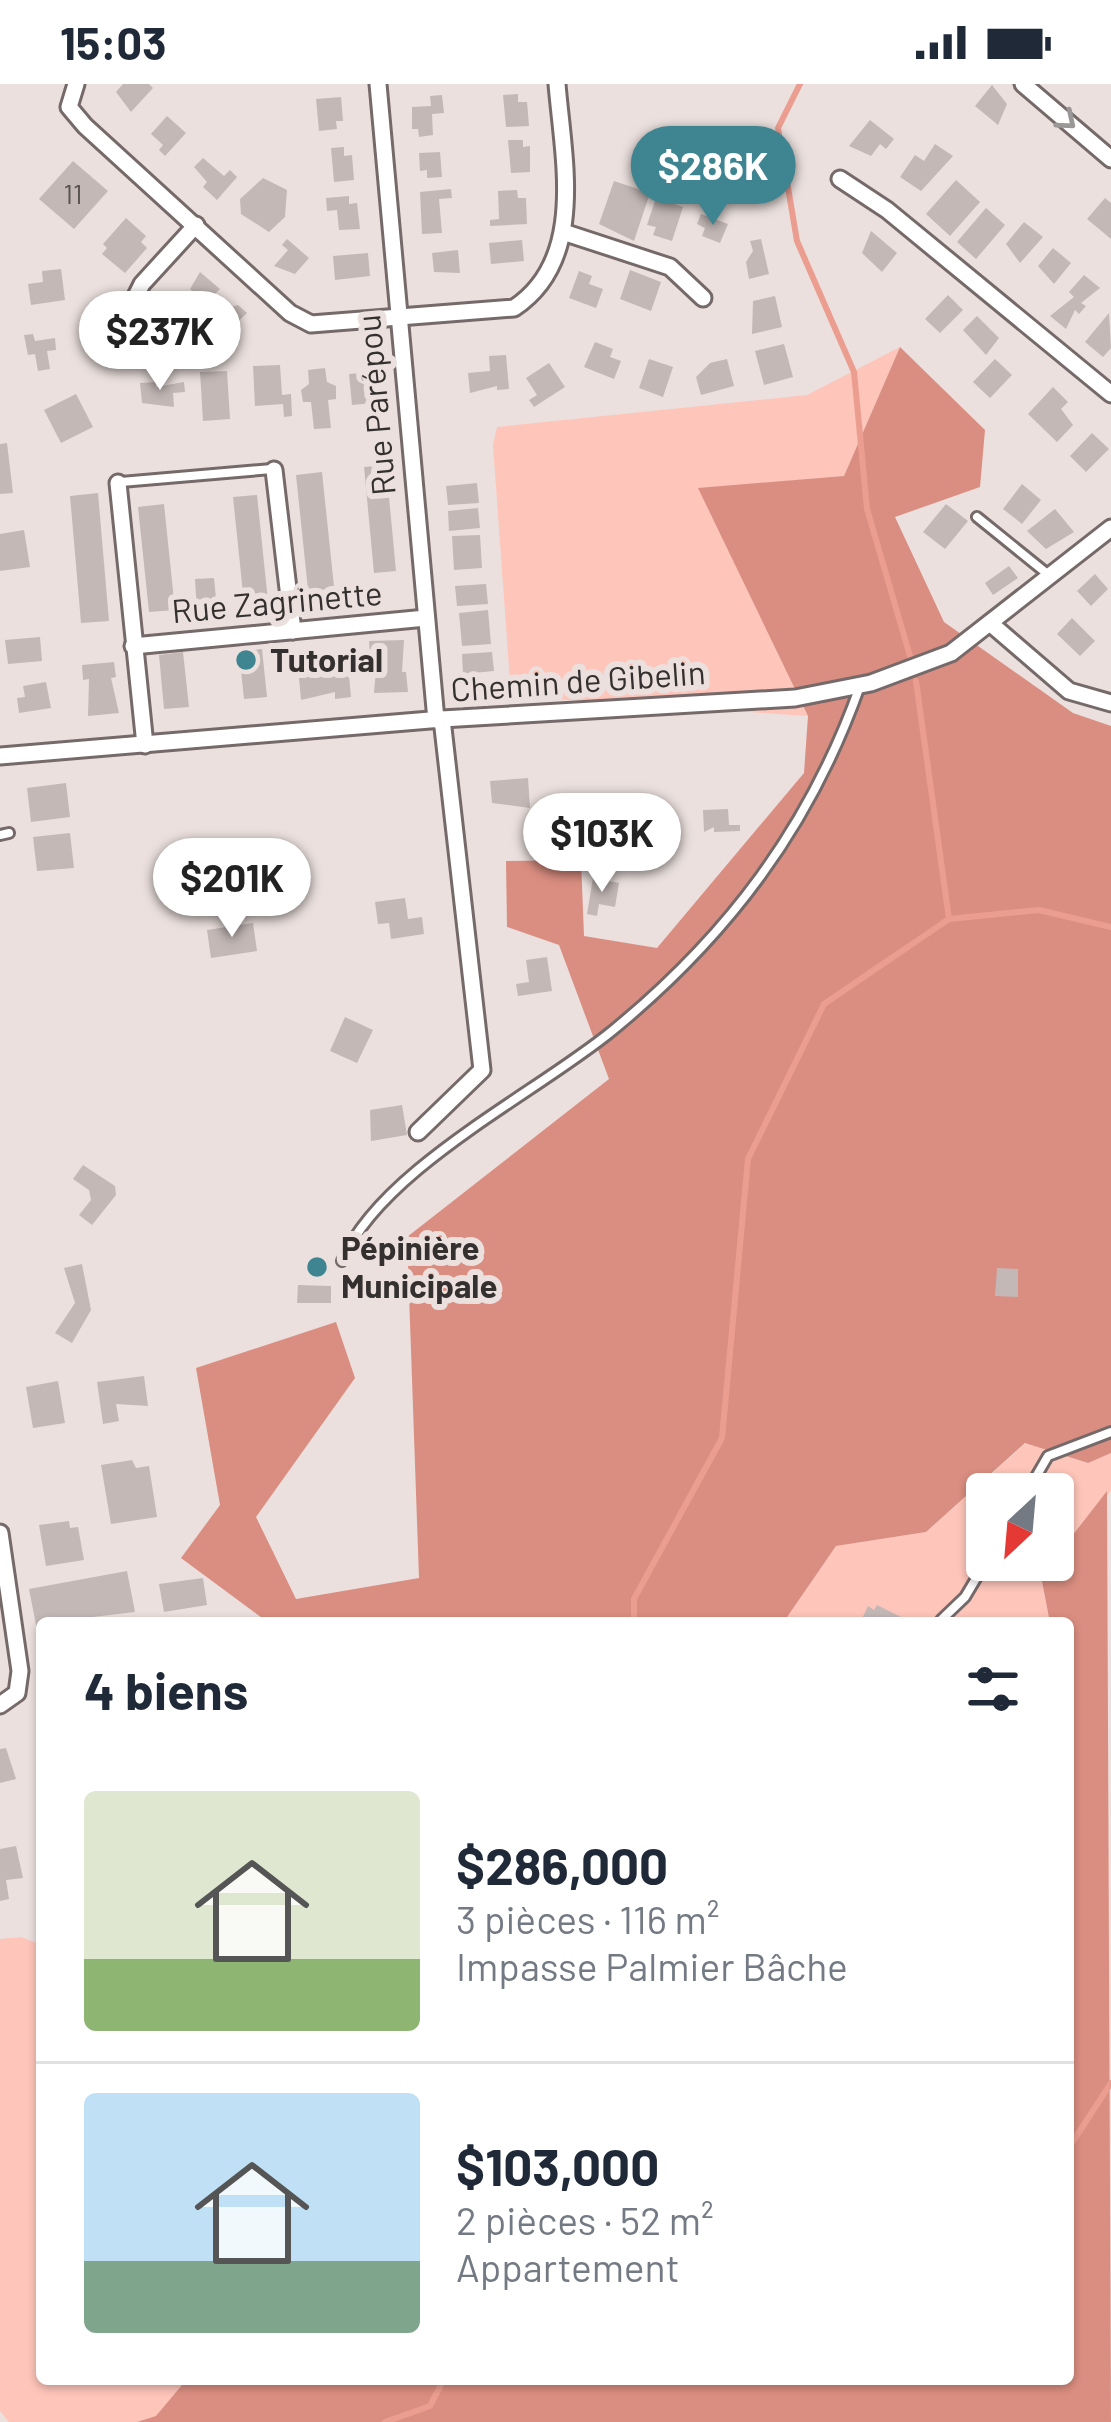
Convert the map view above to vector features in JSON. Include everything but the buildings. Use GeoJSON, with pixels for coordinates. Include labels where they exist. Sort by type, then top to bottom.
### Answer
{"type":"FeatureCollection","features":[{"type":"Feature","properties":{"kind":"street"},"geometry":{"type":"LineString","coordinates":[[76,84],[69,107],[77,117],[290,313],[311,324],[514,308],[534,295],[563,232],[557,84]]}},
{"type":"Feature","properties":{"kind":"street","name":"Rue Parépou"},"geometry":{"type":"LineString","coordinates":[[379,84],[427,618],[482,1070],[418,1132]]}},
{"type":"Feature","properties":{"kind":"street"},"geometry":{"type":"LineString","coordinates":[[1023,84],[1111,158]]}},
{"type":"Feature","properties":{"kind":"street"},"geometry":{"type":"LineString","coordinates":[[840,179],[887,210],[1111,394]]}},
{"type":"Feature","properties":{"kind":"street"},"geometry":{"type":"LineString","coordinates":[[140,338],[128,314],[135,299],[196,225]]}},
{"type":"Feature","properties":{"kind":"street"},"geometry":{"type":"LineString","coordinates":[[563,232],[670,267],[703,298]]}},
{"type":"Feature","properties":{"kind":"street"},"geometry":{"type":"LineString","coordinates":[[274,470],[293,631]]}},
{"type":"Feature","properties":{"kind":"street"},"geometry":{"type":"LineString","coordinates":[[118,483],[145,745]]}},
{"type":"Feature","properties":{"kind":"street","name":"Chemin de Gibelin"},"geometry":{"type":"LineString","coordinates":[[0,756],[439,719],[795,698],[861,685],[951,653],[1111,528]]}},
{"type":"Feature","properties":{"kind":"street","name":"Rue Zagrinette"},"geometry":{"type":"LineString","coordinates":[[133,646],[427,618]]}},
{"type":"Feature","properties":{"kind":"street"},"geometry":{"type":"LineString","coordinates":[[990,623],[1069,692],[1111,703]]}},
{"type":"Feature","properties":{"kind":"street"},"geometry":{"type":"LineString","coordinates":[[0,1533],[20,1671],[17,1693],[0,1705]]}},
{"type":"Feature","properties":{"kind":"lane"},"geometry":{"type":"LineString","coordinates":[[118,483],[274,470]]}},
{"type":"Feature","properties":{"kind":"lane"},"geometry":{"type":"LineString","coordinates":[[977,518],[1050,575]]}},
{"type":"Feature","properties":{"kind":"lane"},"geometry":{"type":"LineString","coordinates":[[342,1261],[352,1237],[382,1206],[478,1125],[610,1032],[721,931],[811,804],[861,685]]}},
{"type":"Feature","properties":{"kind":"lane"},"geometry":{"type":"LineString","coordinates":[[1038,1473],[1048,1456],[1111,1432]]}},
{"type":"Feature","properties":{"kind":"lane"},"geometry":{"type":"LineString","coordinates":[[944,1617],[975,1581]]}},
{"type":"Feature","properties":{"kind":"shaded area"},"geometry":{"type":"Polygon","coordinates":[[[900,347],[844,476],[699,489],[808,716],[511,696],[493,445],[497,427],[807,395],[900,347]]]}},
{"type":"Feature","properties":{"kind":"shaded area"},"geometry":{"type":"Polygon","coordinates":[[[900,347],[985,430],[980,487],[895,517],[944,622],[1073,713],[1111,726],[1111,1453],[1088,1463],[1025,1443],[992,1473],[966,1473],[966,1496],[926,1532],[836,1546],[787,1617],[261,1617],[181,1558],[220,1505],[196,1368],[336,1322],[355,1378],[256,1517],[296,1599],[419,1578],[407,1237],[609,1079],[559,945],[507,927],[506,861],[581,860],[584,936],[657,948],[804,773],[808,716],[698,488],[844,476],[900,347]]]}},
{"type":"Feature","properties":{"kind":"shaded area"},"geometry":{"type":"Polygon","coordinates":[[[1026,1443],[1087,1463],[1111,1453],[1111,1491],[1074,1536],[1074,1473],[992,1473],[1026,1443]]]}},
{"type":"Feature","properties":{"kind":"shaded area"},"geometry":{"type":"Polygon","coordinates":[[[1107,1491],[1111,2422],[137,2422],[156,2416],[182,2385],[1074,2385],[1074,1617],[1049,1617],[1042,1581],[1074,1581],[1074,1534],[1107,1491]]]}},
{"type":"Feature","properties":{"kind":"shaded area"},"geometry":{"type":"Polygon","coordinates":[[[966,1496],[966,1581],[1042,1581],[1049,1617],[787,1617],[836,1546],[926,1532],[966,1496]]]}},
{"type":"Feature","properties":{"kind":"shaded area"},"geometry":{"type":"Polygon","coordinates":[[[21,1937],[36,1943],[36,2385],[182,2385],[156,2417],[137,2422],[9,2422],[0,2411],[0,1939],[21,1937]]]}},
{"type":"Feature","properties":{"kind":"waterway"},"geometry":{"type":"LineString","coordinates":[[800,84],[778,128],[797,241],[854,372],[867,509],[910,656]]}},
{"type":"Feature","properties":{"kind":"waterway"},"geometry":{"type":"LineString","coordinates":[[916,681],[949,919]]}},
{"type":"Feature","properties":{"kind":"waterway"},"geometry":{"type":"LineString","coordinates":[[634,1617],[634,1599],[722,1438],[748,1159],[824,1004],[949,919],[1039,910],[1111,927]]}},
{"type":"Feature","properties":{"kind":"waterway"},"geometry":{"type":"LineString","coordinates":[[1074,2140],[1111,2083]]}},
{"type":"Feature","properties":{"kind":"waterway"},"geometry":{"type":"LineString","coordinates":[[385,2422],[430,2406],[441,2385]]}},
{"type":"Feature","properties":{"kind":"place","name":"Tutorial"},"geometry":{"type":"Point","coordinates":[246,660]}},
{"type":"Feature","properties":{"kind":"place","name":"Pépinière Municipale"},"geometry":{"type":"Point","coordinates":[317,1267]}}]}
